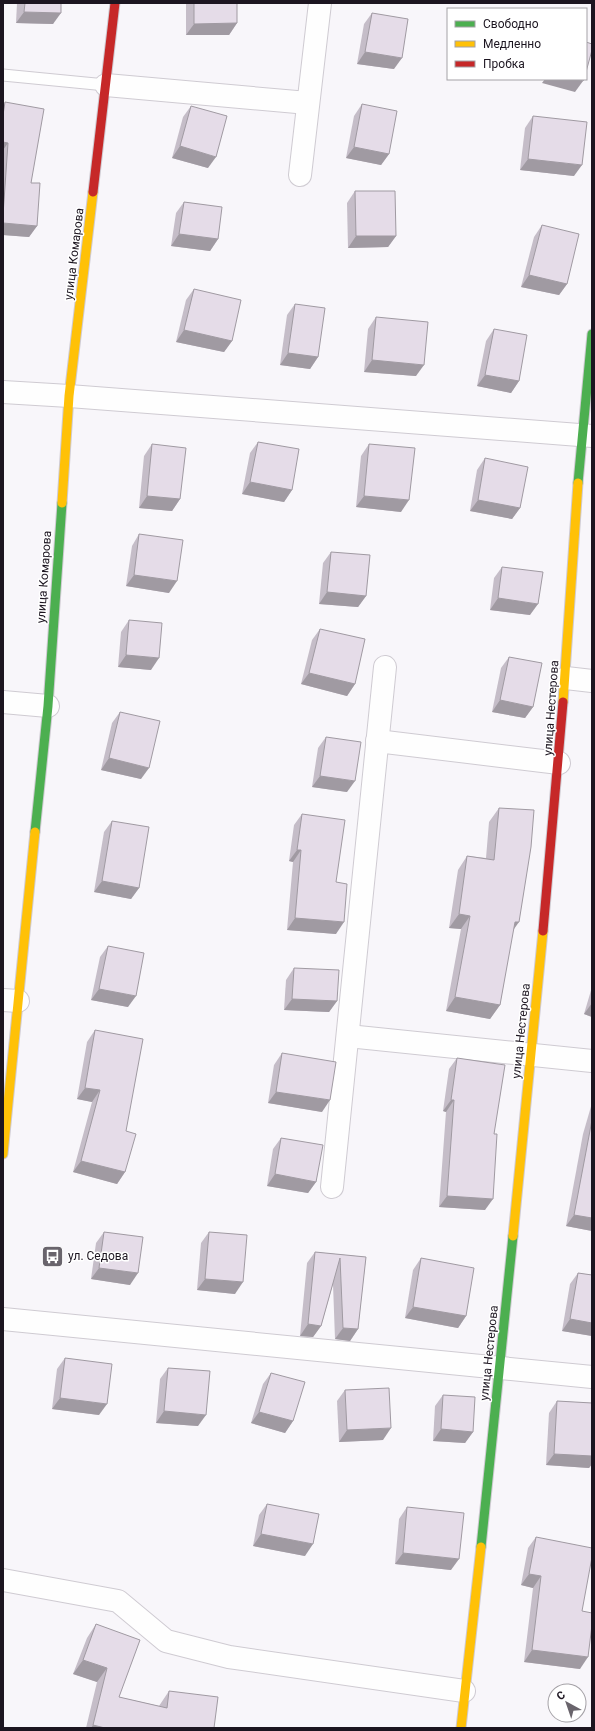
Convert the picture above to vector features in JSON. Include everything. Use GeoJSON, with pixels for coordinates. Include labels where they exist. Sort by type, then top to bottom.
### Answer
{"type":"FeatureCollection","features":[{"type":"Feature","properties":{"kind":"street","name":"улица Комарова"},"geometry":{"type":"LineString","coordinates":[[3,1154],[11,1001],[48,706],[69,396],[115,3]]}},
{"type":"Feature","properties":{"kind":"street"},"geometry":{"type":"LineString","coordinates":[[300,175],[320,3]]}},
{"type":"Feature","properties":{"kind":"street"},"geometry":{"type":"LineString","coordinates":[[106,85],[308,103]]}},
{"type":"Feature","properties":{"kind":"street","name":"улица Нестерова"},"geometry":{"type":"LineString","coordinates":[[461,1728],[500,1368],[559,763],[587,436],[592,334]]}},
{"type":"Feature","properties":{"kind":"street"},"geometry":{"type":"LineString","coordinates":[[3,392],[587,436]]}},
{"type":"Feature","properties":{"kind":"street"},"geometry":{"type":"LineString","coordinates":[[332,1187],[385,667]]}},
{"type":"Feature","properties":{"kind":"street"},"geometry":{"type":"LineString","coordinates":[[566,678],[592,681]]}},
{"type":"Feature","properties":{"kind":"street"},"geometry":{"type":"LineString","coordinates":[[3,702],[48,706]]}},
{"type":"Feature","properties":{"kind":"street"},"geometry":{"type":"LineString","coordinates":[[377,741],[559,763]]}},
{"type":"Feature","properties":{"kind":"street"},"geometry":{"type":"LineString","coordinates":[[348,1036],[531,1054],[592,1062]]}},
{"type":"Feature","properties":{"kind":"street"},"geometry":{"type":"LineString","coordinates":[[3,1319],[592,1377]]}},
{"type":"Feature","properties":{"kind":"street"},"geometry":{"type":"LineString","coordinates":[[3,1580],[118,1601],[166,1641],[229,1657],[464,1691]]}},
{"type":"Feature","properties":{"kind":"lane"},"geometry":{"type":"LineString","coordinates":[[3,75],[106,85]]}},
{"type":"Feature","properties":{"kind":"building"},"geometry":{"type":"Polygon","coordinates":[[[25,3],[61,3],[61,13],[24,12],[25,3]]]}},
{"type":"Feature","properties":{"kind":"building"},"geometry":{"type":"Polygon","coordinates":[[[194,3],[237,3],[237,23],[194,24],[194,3]]]}},
{"type":"Feature","properties":{"kind":"building"},"geometry":{"type":"Polygon","coordinates":[[[372,13],[408,19],[402,58],[365,52],[372,13]]]}},
{"type":"Feature","properties":{"kind":"building"},"geometry":{"type":"Polygon","coordinates":[[[587,42],[592,44],[592,50],[587,68],[587,42]]]}},
{"type":"Feature","properties":{"kind":"building"},"geometry":{"type":"Polygon","coordinates":[[[5,102],[44,109],[31,183],[40,183],[37,226],[3,223],[8,143],[3,142],[3,115],[5,102]]]}},
{"type":"Feature","properties":{"kind":"building"},"geometry":{"type":"Polygon","coordinates":[[[362,104],[397,111],[389,154],[354,147],[362,104]]]}},
{"type":"Feature","properties":{"kind":"building"},"geometry":{"type":"Polygon","coordinates":[[[191,106],[227,116],[216,157],[180,146],[191,106]]]}},
{"type":"Feature","properties":{"kind":"building"},"geometry":{"type":"Polygon","coordinates":[[[533,116],[587,122],[582,165],[528,159],[533,116]]]}},
{"type":"Feature","properties":{"kind":"building"},"geometry":{"type":"Polygon","coordinates":[[[355,191],[395,191],[396,236],[356,236],[355,191]]]}},
{"type":"Feature","properties":{"kind":"building"},"geometry":{"type":"Polygon","coordinates":[[[184,202],[222,207],[218,239],[179,234],[184,202]]]}},
{"type":"Feature","properties":{"kind":"building"},"geometry":{"type":"Polygon","coordinates":[[[542,225],[579,234],[567,284],[529,275],[542,225]]]}},
{"type":"Feature","properties":{"kind":"building"},"geometry":{"type":"Polygon","coordinates":[[[194,289],[241,300],[232,341],[184,330],[194,289]]]}},
{"type":"Feature","properties":{"kind":"building"},"geometry":{"type":"Polygon","coordinates":[[[295,304],[325,308],[318,357],[288,353],[295,304]]]}},
{"type":"Feature","properties":{"kind":"building"},"geometry":{"type":"Polygon","coordinates":[[[376,317],[428,322],[424,365],[372,360],[376,317]]]}},
{"type":"Feature","properties":{"kind":"building"},"geometry":{"type":"Polygon","coordinates":[[[494,329],[527,335],[519,381],[485,375],[494,329]]]}},
{"type":"Feature","properties":{"kind":"building"},"geometry":{"type":"Polygon","coordinates":[[[258,442],[299,449],[292,490],[250,482],[258,442]]]}},
{"type":"Feature","properties":{"kind":"building"},"geometry":{"type":"Polygon","coordinates":[[[152,444],[186,448],[180,499],[147,496],[152,444]]]}},
{"type":"Feature","properties":{"kind":"building"},"geometry":{"type":"Polygon","coordinates":[[[369,444],[415,448],[409,500],[364,496],[369,444]]]}},
{"type":"Feature","properties":{"kind":"building"},"geometry":{"type":"Polygon","coordinates":[[[485,458],[528,467],[520,508],[478,500],[485,458]]]}},
{"type":"Feature","properties":{"kind":"building"},"geometry":{"type":"Polygon","coordinates":[[[139,534],[183,540],[177,581],[134,575],[139,534]]]}},
{"type":"Feature","properties":{"kind":"building"},"geometry":{"type":"Polygon","coordinates":[[[331,552],[370,555],[366,596],[327,592],[331,552]]]}},
{"type":"Feature","properties":{"kind":"building"},"geometry":{"type":"Polygon","coordinates":[[[502,567],[543,572],[538,604],[498,598],[502,567]]]}},
{"type":"Feature","properties":{"kind":"building"},"geometry":{"type":"Polygon","coordinates":[[[129,620],[162,623],[159,658],[126,655],[129,620]]]}},
{"type":"Feature","properties":{"kind":"building"},"geometry":{"type":"Polygon","coordinates":[[[320,629],[365,639],[355,684],[309,673],[320,629]]]}},
{"type":"Feature","properties":{"kind":"building"},"geometry":{"type":"Polygon","coordinates":[[[509,657],[542,663],[533,707],[500,700],[509,657]]]}},
{"type":"Feature","properties":{"kind":"building"},"geometry":{"type":"Polygon","coordinates":[[[120,712],[160,721],[149,768],[109,758],[120,712]]]}},
{"type":"Feature","properties":{"kind":"building"},"geometry":{"type":"Polygon","coordinates":[[[326,737],[361,742],[355,781],[320,776],[326,737]]]}},
{"type":"Feature","properties":{"kind":"building"},"geometry":{"type":"Polygon","coordinates":[[[499,808],[534,810],[531,847],[519,922],[515,922],[500,1005],[455,997],[470,916],[459,914],[467,856],[494,860],[499,808]]]}},
{"type":"Feature","properties":{"kind":"building"},"geometry":{"type":"Polygon","coordinates":[[[302,814],[345,820],[336,882],[347,884],[344,922],[295,918],[301,850],[297,850],[302,814]]]}},
{"type":"Feature","properties":{"kind":"building"},"geometry":{"type":"Polygon","coordinates":[[[112,821],[149,827],[139,888],[102,881],[112,821]]]}},
{"type":"Feature","properties":{"kind":"building"},"geometry":{"type":"Polygon","coordinates":[[[108,946],[144,953],[136,996],[99,989],[108,946]]]}},
{"type":"Feature","properties":{"kind":"building"},"geometry":{"type":"Polygon","coordinates":[[[294,968],[339,970],[337,1001],[292,999],[294,968]]]}},
{"type":"Feature","properties":{"kind":"building"},"geometry":{"type":"Polygon","coordinates":[[[95,1030],[143,1039],[126,1131],[136,1134],[125,1172],[81,1161],[100,1090],[85,1088],[95,1030]]]}},
{"type":"Feature","properties":{"kind":"building"},"geometry":{"type":"Polygon","coordinates":[[[282,1053],[336,1062],[330,1100],[276,1092],[282,1053]]]}},
{"type":"Feature","properties":{"kind":"building"},"geometry":{"type":"Polygon","coordinates":[[[457,1058],[505,1065],[494,1134],[497,1134],[493,1199],[447,1196],[454,1100],[451,1100],[457,1058]]]}},
{"type":"Feature","properties":{"kind":"building"},"geometry":{"type":"Polygon","coordinates":[[[592,1120],[592,1218],[574,1215],[592,1120]]]}},
{"type":"Feature","properties":{"kind":"building"},"geometry":{"type":"Polygon","coordinates":[[[281,1138],[323,1145],[316,1182],[275,1174],[281,1138]]]}},
{"type":"Feature","properties":{"kind":"building"},"geometry":{"type":"Polygon","coordinates":[[[104,1232],[143,1237],[138,1273],[99,1268],[104,1232]]]}},
{"type":"Feature","properties":{"kind":"building"},"geometry":{"type":"Polygon","coordinates":[[[209,1232],[247,1235],[243,1282],[205,1279],[209,1232]]]}},
{"type":"Feature","properties":{"kind":"building"},"geometry":{"type":"Polygon","coordinates":[[[315,1252],[366,1257],[358,1329],[343,1328],[340,1258],[321,1326],[308,1324],[315,1252]]]}},
{"type":"Feature","properties":{"kind":"building"},"geometry":{"type":"Polygon","coordinates":[[[421,1258],[474,1268],[466,1316],[413,1307],[421,1258]]]}},
{"type":"Feature","properties":{"kind":"building"},"geometry":{"type":"Polygon","coordinates":[[[578,1273],[592,1275],[592,1323],[570,1319],[578,1273]]]}},
{"type":"Feature","properties":{"kind":"building"},"geometry":{"type":"Polygon","coordinates":[[[65,1358],[112,1364],[107,1404],[60,1398],[65,1358]]]}},
{"type":"Feature","properties":{"kind":"building"},"geometry":{"type":"Polygon","coordinates":[[[168,1368],[210,1371],[206,1415],[164,1411],[168,1368]]]}},
{"type":"Feature","properties":{"kind":"building"},"geometry":{"type":"Polygon","coordinates":[[[271,1373],[305,1382],[293,1421],[259,1412],[271,1373]]]}},
{"type":"Feature","properties":{"kind":"building"},"geometry":{"type":"Polygon","coordinates":[[[389,1388],[391,1428],[347,1430],[345,1390],[389,1388]]]}},
{"type":"Feature","properties":{"kind":"building"},"geometry":{"type":"Polygon","coordinates":[[[443,1395],[475,1397],[473,1432],[441,1429],[443,1395]]]}},
{"type":"Feature","properties":{"kind":"building"},"geometry":{"type":"Polygon","coordinates":[[[557,1401],[592,1403],[592,1456],[554,1454],[557,1401]]]}},
{"type":"Feature","properties":{"kind":"building"},"geometry":{"type":"Polygon","coordinates":[[[267,1504],[319,1514],[313,1544],[261,1534],[267,1504]]]}},
{"type":"Feature","properties":{"kind":"building"},"geometry":{"type":"Polygon","coordinates":[[[407,1507],[464,1513],[459,1559],[403,1553],[407,1507]]]}},
{"type":"Feature","properties":{"kind":"building"},"geometry":{"type":"Polygon","coordinates":[[[536,1537],[592,1548],[592,1557],[582,1611],[592,1613],[588,1657],[532,1650],[541,1576],[529,1574],[536,1537]]]}},
{"type":"Feature","properties":{"kind":"building"},"geometry":{"type":"Polygon","coordinates":[[[96,1624],[140,1640],[119,1697],[167,1708],[169,1691],[218,1697],[214,1728],[105,1728],[93,1725],[107,1668],[83,1660],[96,1624]]]}},
{"type":"Feature","properties":{"kind":"traffic: fast"},"geometry":{"type":"LineString","coordinates":[[578,483],[592,334]]}},
{"type":"Feature","properties":{"kind":"traffic: fast"},"geometry":{"type":"LineString","coordinates":[[35,832],[48,706],[62,503]]}},
{"type":"Feature","properties":{"kind":"traffic: fast"},"geometry":{"type":"LineString","coordinates":[[481,1547],[513,1236]]}},
{"type":"Feature","properties":{"kind":"traffic: slow"},"geometry":{"type":"LineString","coordinates":[[62,503],[69,396],[93,192]]}},
{"type":"Feature","properties":{"kind":"traffic: slow"},"geometry":{"type":"LineString","coordinates":[[563,702],[578,483]]}},
{"type":"Feature","properties":{"kind":"traffic: slow"},"geometry":{"type":"LineString","coordinates":[[3,1154],[35,832]]}},
{"type":"Feature","properties":{"kind":"traffic: slow"},"geometry":{"type":"LineString","coordinates":[[513,1236],[543,931]]}},
{"type":"Feature","properties":{"kind":"traffic: slow"},"geometry":{"type":"LineString","coordinates":[[461,1728],[481,1547]]}},
{"type":"Feature","properties":{"kind":"traffic: jam"},"geometry":{"type":"LineString","coordinates":[[93,192],[115,3]]}},
{"type":"Feature","properties":{"kind":"traffic: jam"},"geometry":{"type":"LineString","coordinates":[[543,931],[563,702]]}},
{"type":"Feature","properties":{"kind":"place","name":"ул. Седова"},"geometry":{"type":"Point","coordinates":[52,1256]}}]}
